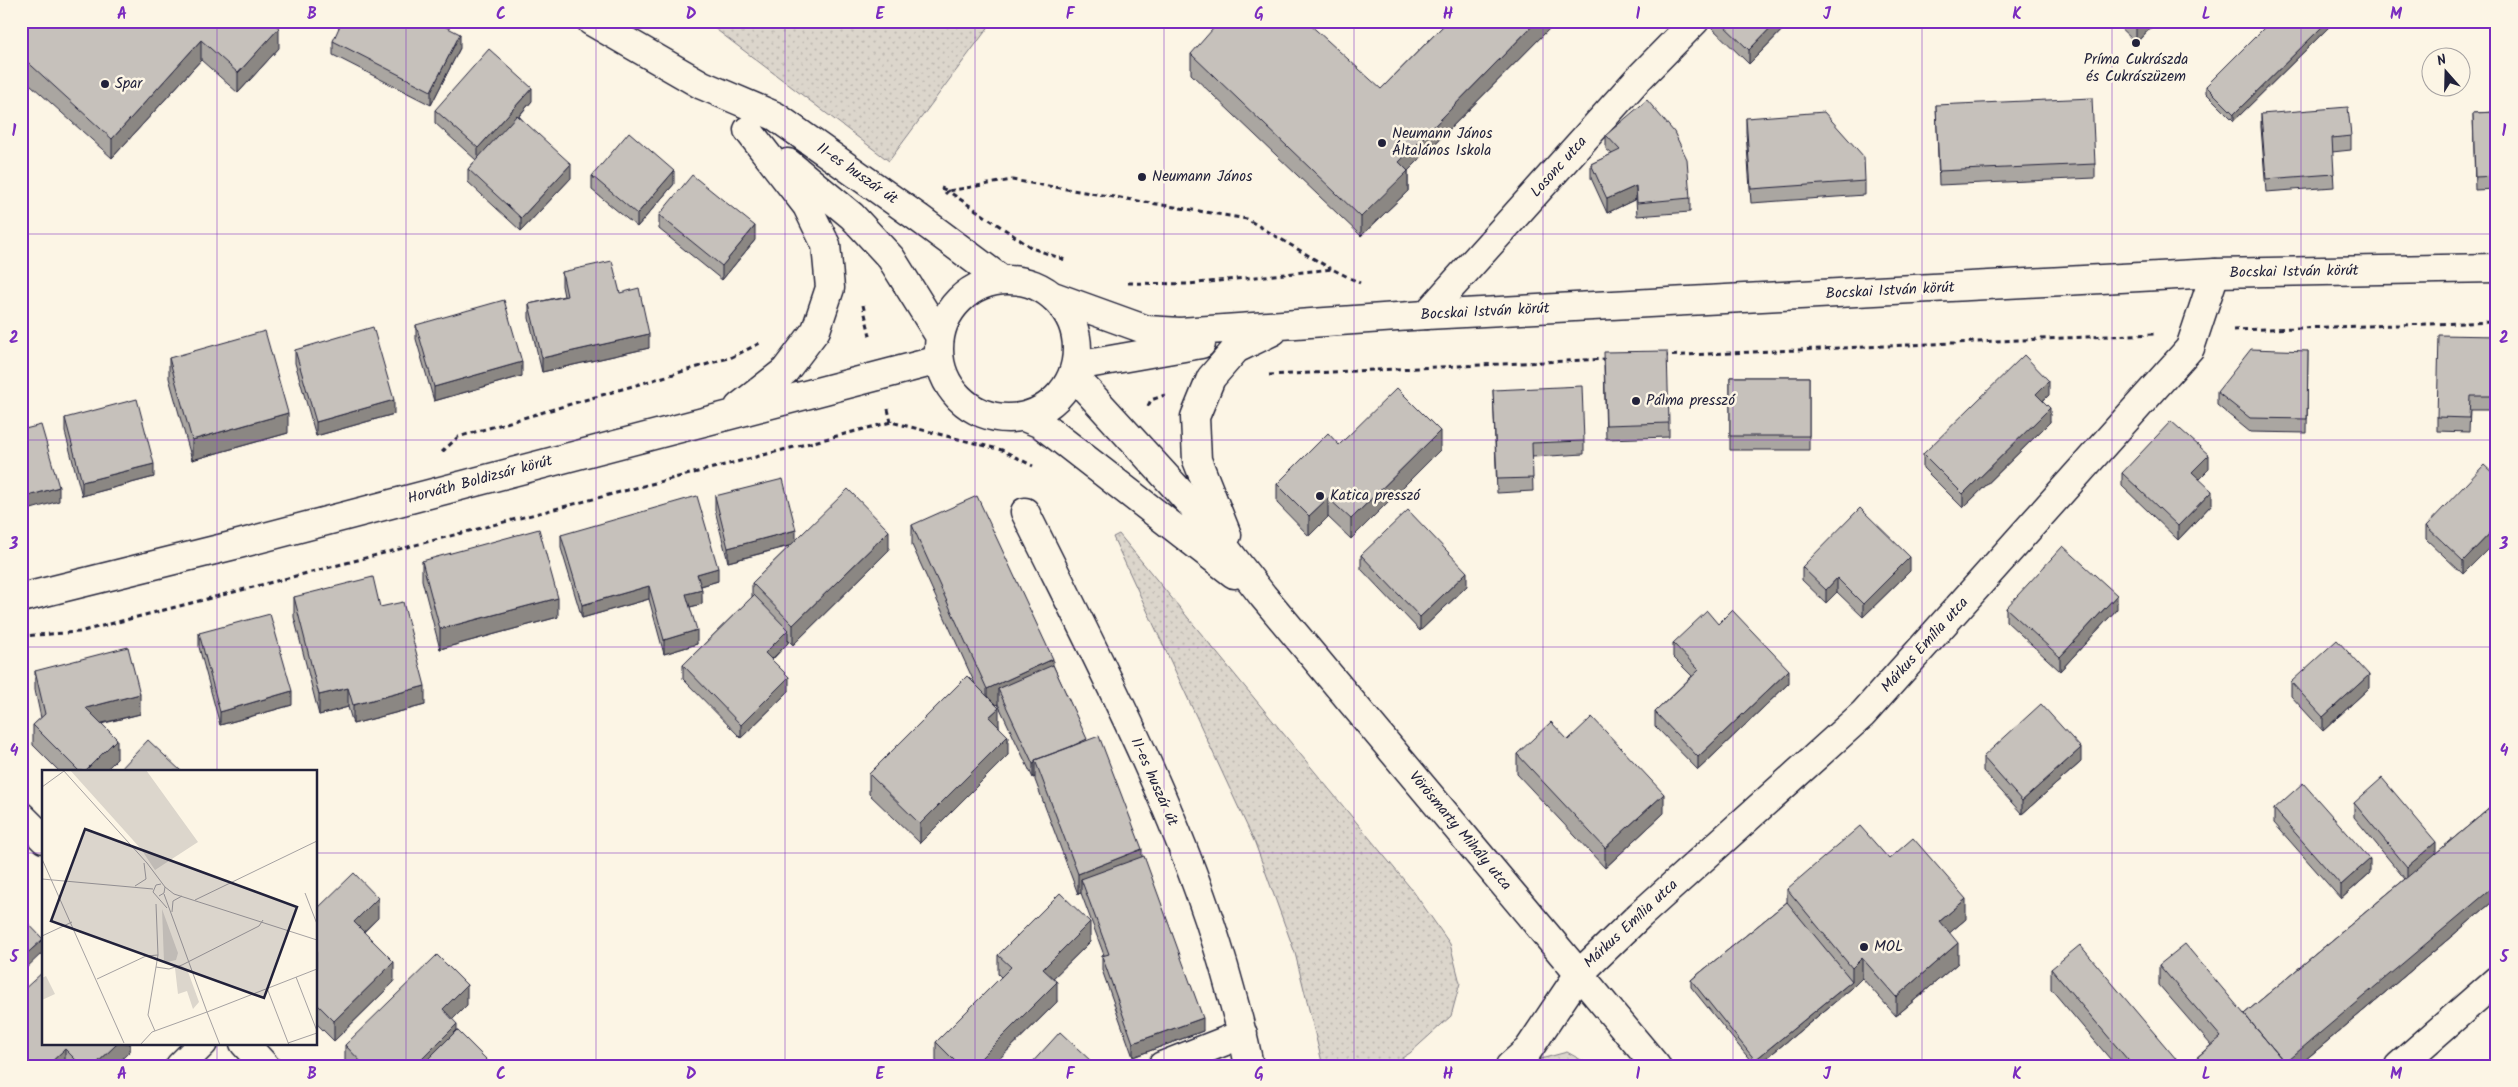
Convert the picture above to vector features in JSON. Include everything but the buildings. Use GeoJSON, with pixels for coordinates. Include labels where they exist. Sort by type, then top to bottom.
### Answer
{"type":"FeatureCollection","features":[{"type":"Feature","properties":{"kind":"street","name":"11-es huszár út"},"geometry":{"type":"LineString","coordinates":[[591,21],[702,85],[775,116],[1002,280]]}},
{"type":"Feature","properties":{"kind":"street","name":"Losonc utca"},"geometry":{"type":"LineString","coordinates":[[1426,315],[1637,80],[1695,21]]}},
{"type":"Feature","properties":{"kind":"street","name":"11-es huszár út"},"geometry":{"type":"LineString","coordinates":[[702,85],[748,130],[852,216],[891,258],[939,348]]}},
{"type":"Feature","properties":{"kind":"street"},"geometry":{"type":"LineString","coordinates":[[730,414],[785,371],[816,330],[830,288],[826,246],[808,206],[748,130]]}},
{"type":"Feature","properties":{"kind":"street","name":"Bocskai István körút"},"geometry":{"type":"LineString","coordinates":[[1053,296],[1147,330],[1180,332],[1426,315],[2215,273],[2497,268]]}},
{"type":"Feature","properties":{"kind":"street","name":"Márkus Emília utca"},"geometry":{"type":"LineString","coordinates":[[1510,1066],[1528,1050],[1579,974],[1640,915],[1863,714],[2190,348],[2215,273]]}},
{"type":"Feature","properties":{"kind":"street"},"geometry":{"type":"LineString","coordinates":[[1002,280],[1018,281],[1040,287],[1053,296],[1071,319],[1077,342],[1074,370],[1062,393],[1048,406],[1024,417],[1000,418],[972,409],[952,391],[942,372],[939,348],[950,310],[968,292],[987,282],[1002,280]]}},
{"type":"Feature","properties":{"kind":"street","name":"Bocskai István körút"},"geometry":{"type":"LineString","coordinates":[[1074,370],[1283,326]]}},
{"type":"Feature","properties":{"kind":"street"},"geometry":{"type":"LineString","coordinates":[[1263,596],[1226,533],[1197,460],[1194,416],[1211,378],[1236,349],[1283,326]]}},
{"type":"Feature","properties":{"kind":"street","name":"Horváth Boldizsár körút"},"geometry":{"type":"LineString","coordinates":[[21,598],[235,545],[730,414],[939,348]]}},
{"type":"Feature","properties":{"kind":"street"},"geometry":{"type":"LineString","coordinates":[[1074,370],[1190,503],[1263,596]]}},
{"type":"Feature","properties":{"kind":"street"},"geometry":{"type":"LineString","coordinates":[[1024,417],[1041,424],[1119,483],[1162,520],[1263,596]]}},
{"type":"Feature","properties":{"kind":"street","name":"11-es huszár út"},"geometry":{"type":"LineString","coordinates":[[1025,512],[1124,714],[1171,816],[1210,922],[1243,1034],[1249,1066]]}},
{"type":"Feature","properties":{"kind":"street","name":"Vörösmarty Mihály utca"},"geometry":{"type":"LineString","coordinates":[[1263,596],[1656,1066]]}},
{"type":"Feature","properties":{"kind":"street"},"geometry":{"type":"LineString","coordinates":[[21,816],[42,837]]}},
{"type":"Feature","properties":{"kind":"street"},"geometry":{"type":"LineString","coordinates":[[2399,1066],[2497,980]]}},
{"type":"Feature","properties":{"kind":"street"},"geometry":{"type":"LineString","coordinates":[[1162,1066],[1243,1034]]}},
{"type":"Feature","properties":{"kind":"street"},"geometry":{"type":"LineString","coordinates":[[180,1066],[202,1044]]}},
{"type":"Feature","properties":{"kind":"street"},"geometry":{"type":"LineString","coordinates":[[245,1044],[265,1066]]}},
{"type":"Feature","properties":{"kind":"path"},"geometry":{"type":"LineString","coordinates":[[920,219],[948,191],[1012,180],[1248,219],[1332,269],[1366,286]]}},
{"type":"Feature","properties":{"kind":"path"},"geometry":{"type":"LineString","coordinates":[[948,191],[1032,248],[1067,261]]}},
{"type":"Feature","properties":{"kind":"path"},"geometry":{"type":"LineString","coordinates":[[1120,280],[1129,283],[1189,284],[1332,269]]}},
{"type":"Feature","properties":{"kind":"path"},"geometry":{"type":"LineString","coordinates":[[1655,356],[2196,332],[2497,322]]}},
{"type":"Feature","properties":{"kind":"path"},"geometry":{"type":"LineString","coordinates":[[437,457],[458,437],[732,357],[767,339]]}},
{"type":"Feature","properties":{"kind":"path"},"geometry":{"type":"LineString","coordinates":[[1268,375],[1616,358]]}},
{"type":"Feature","properties":{"kind":"path"},"geometry":{"type":"LineString","coordinates":[[21,636],[79,632],[892,422],[1002,450],[1036,467]]}},
{"type":"Feature","properties":{"kind":"shaded area"},"geometry":{"type":"Polygon","coordinates":[[[705,21],[993,21],[889,161],[705,21]]]}},
{"type":"Feature","properties":{"kind":"shaded area"},"geometry":{"type":"Polygon","coordinates":[[[1119,534],[1413,891],[1450,944],[1460,983],[1451,1016],[1410,1053],[1389,1066],[1323,1066],[1295,953],[1255,843],[1113,537],[1119,534]]]}},
{"type":"Feature","properties":{"kind":"shaded area"},"geometry":{"type":"Polygon","coordinates":[[[1567,1052],[1592,1066],[1528,1066],[1533,1061],[1567,1052]]]}},
{"type":"Feature","properties":{"kind":"place","name":"Príma Cukrászda és Cukrászüzem"},"geometry":{"type":"Point","coordinates":[2136,43]}},
{"type":"Feature","properties":{"kind":"place","name":"Spar"},"geometry":{"type":"Point","coordinates":[105,84]}},
{"type":"Feature","properties":{"kind":"place","name":"Neumann János Általános Iskola"},"geometry":{"type":"Point","coordinates":[1382,143]}},
{"type":"Feature","properties":{"kind":"place","name":"Neumann János"},"geometry":{"type":"Point","coordinates":[1142,177]}},
{"type":"Feature","properties":{"kind":"place","name":"Pálma presszó"},"geometry":{"type":"Point","coordinates":[1636,401]}},
{"type":"Feature","properties":{"kind":"place","name":"Katica presszó"},"geometry":{"type":"Point","coordinates":[1320,496]}},
{"type":"Feature","properties":{"kind":"place","name":"MOL"},"geometry":{"type":"Point","coordinates":[1864,947]}}]}
